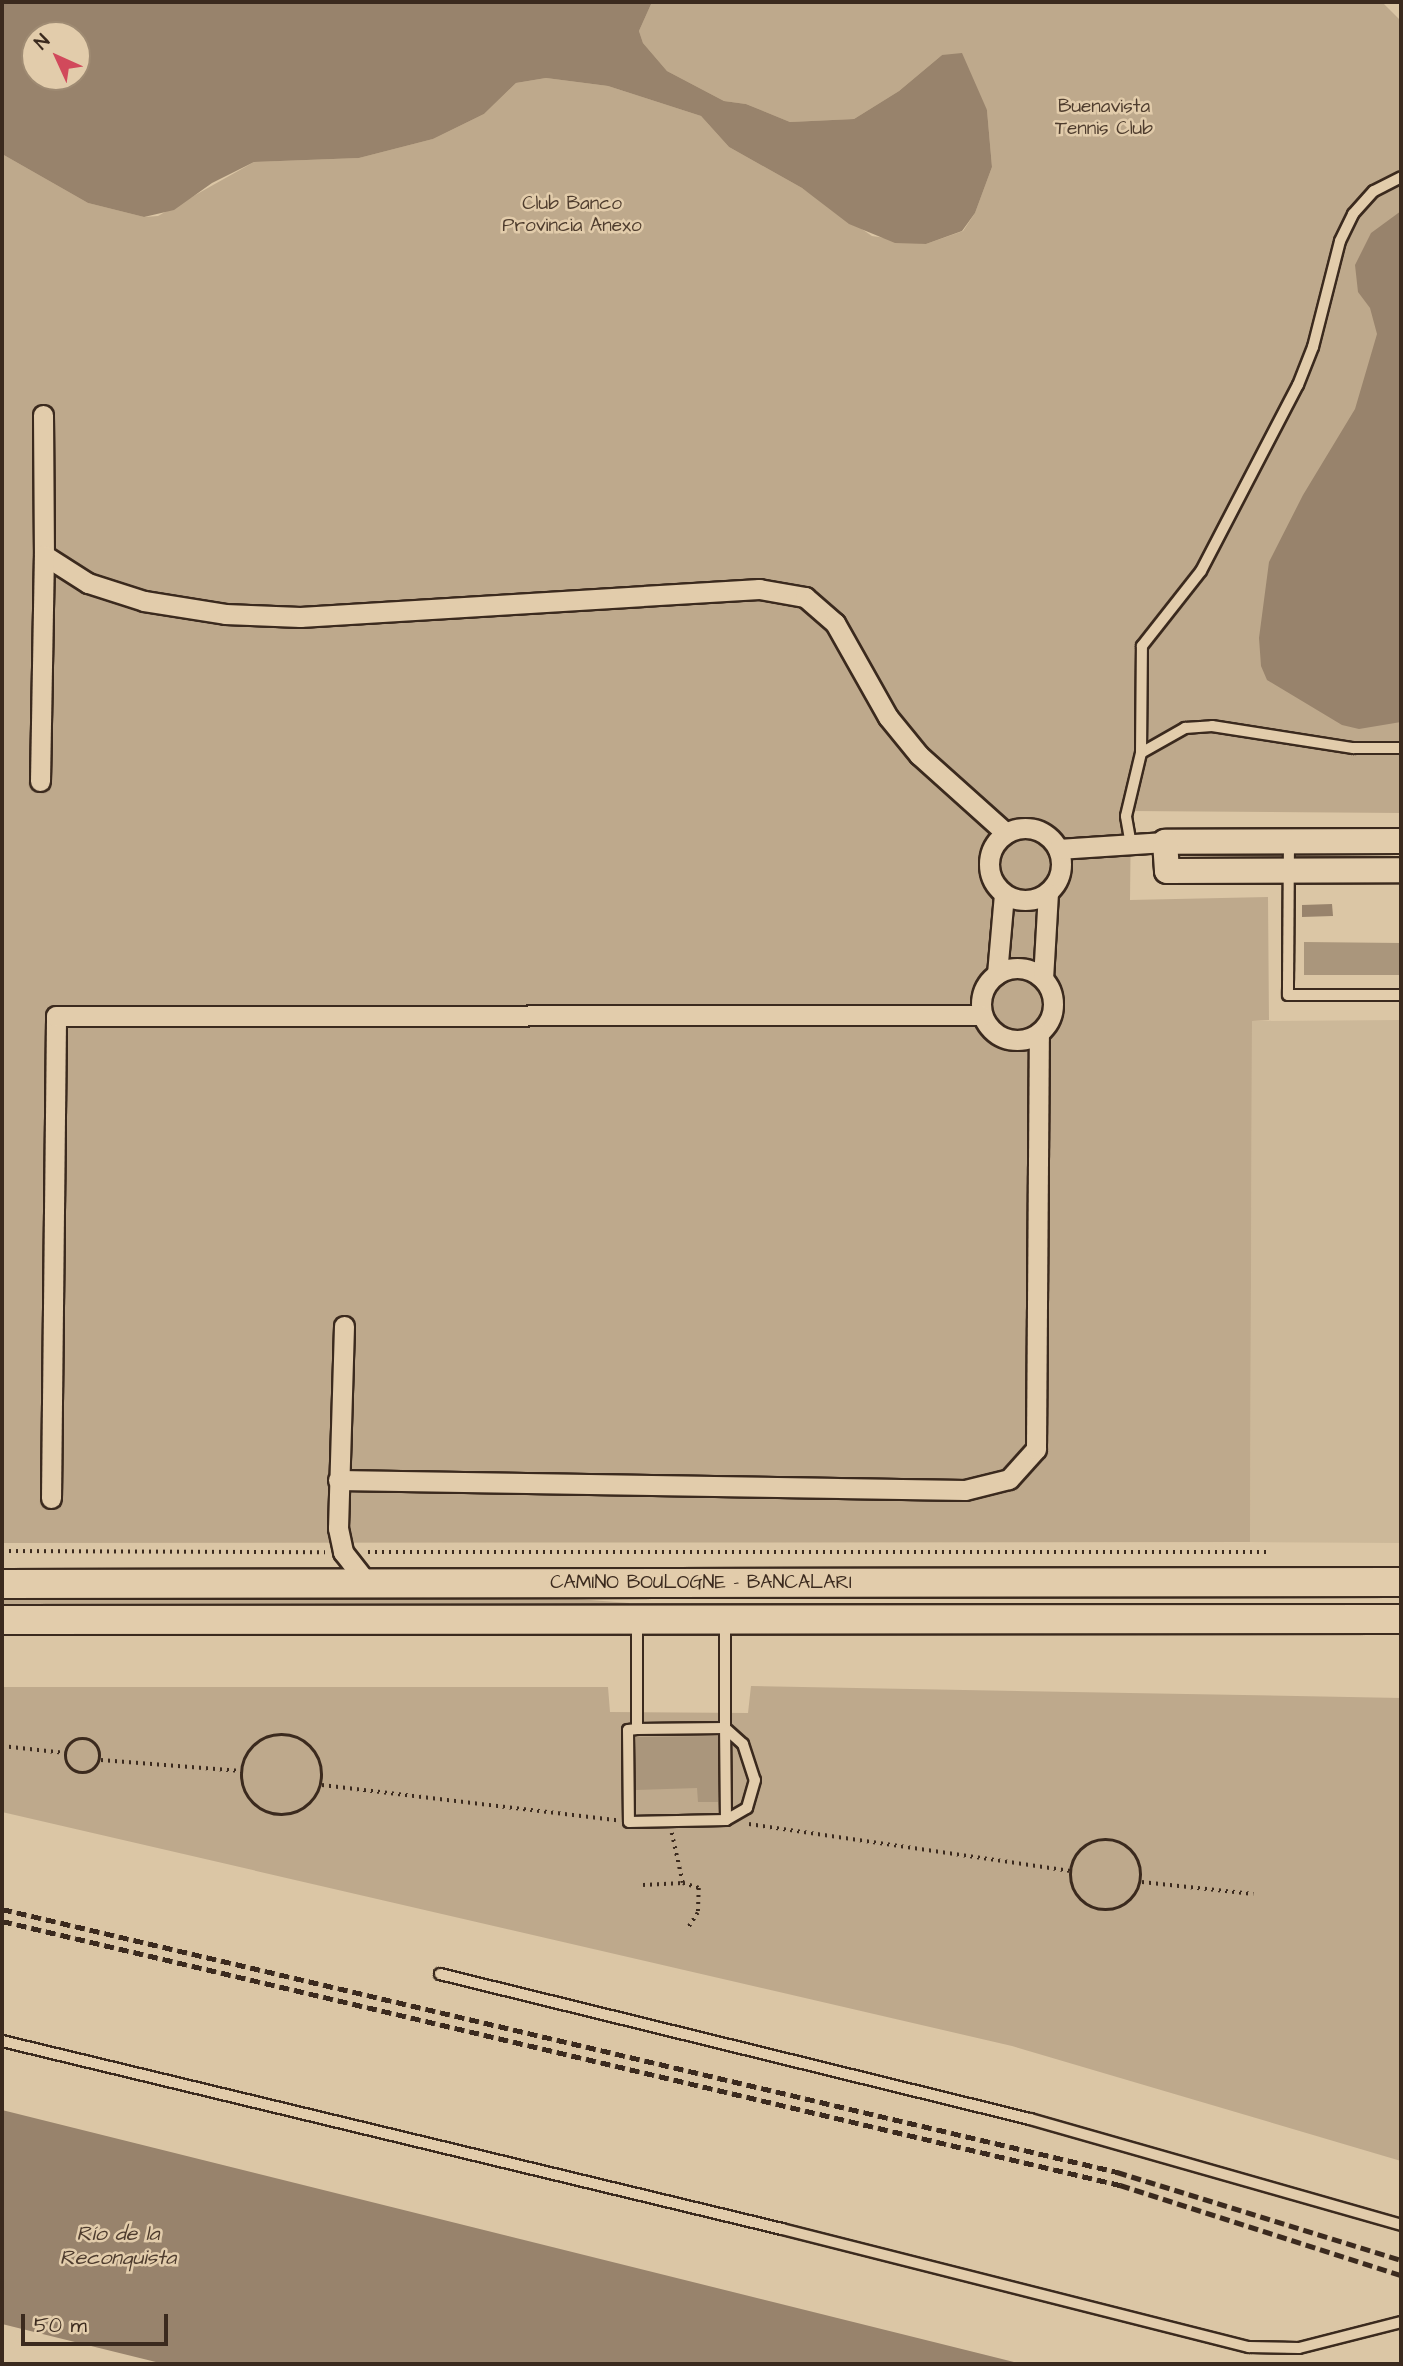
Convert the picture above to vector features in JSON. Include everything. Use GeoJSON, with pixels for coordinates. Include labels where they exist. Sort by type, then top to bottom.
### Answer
{"type":"FeatureCollection","features":[{"type":"Feature","properties":{"kind":"main road","name":"CAMINO BOULOGNE - BANCALARI"},"geometry":{"type":"LineString","coordinates":[[2,1584],[1401,1582]]}},
{"type":"Feature","properties":{"kind":"main road","name":"CAMINO BOULOGNE - BANCALARI"},"geometry":{"type":"LineString","coordinates":[[2,1620],[1401,1619]]}},
{"type":"Feature","properties":{"kind":"street"},"geometry":{"type":"LineString","coordinates":[[40,781],[44,555],[43,415]]}},
{"type":"Feature","properties":{"kind":"street"},"geometry":{"type":"LineString","coordinates":[[44,555],[88,583],[144,601],[279,617],[785,590],[805,597],[835,624],[888,717],[911,746],[1006,833]]}},
{"type":"Feature","properties":{"kind":"street"},"geometry":{"type":"LineString","coordinates":[[1043,979],[1048,892],[1061,873],[1058,849],[1051,839],[1030,828],[1006,833],[997,842],[989,863],[996,886],[1004,894],[1026,901],[1048,892]]}},
{"type":"Feature","properties":{"kind":"street"},"geometry":{"type":"LineString","coordinates":[[1058,849],[1166,842],[1401,841]]}},
{"type":"Feature","properties":{"kind":"street"},"geometry":{"type":"LineString","coordinates":[[1166,842],[1167,871],[1401,870]]}},
{"type":"Feature","properties":{"kind":"street"},"geometry":{"type":"LineString","coordinates":[[1004,894],[997,974],[983,992],[982,1015],[987,1026],[1006,1039],[1018,1041],[1039,1033]]}},
{"type":"Feature","properties":{"kind":"street"},"geometry":{"type":"LineString","coordinates":[[338,1480],[965,1490],[1009,1479],[1035,1448],[1039,1033],[1052,1013],[1050,989],[1043,979],[1021,968],[997,974]]}},
{"type":"Feature","properties":{"kind":"street"},"geometry":{"type":"LineString","coordinates":[[51,1498],[56,1016],[982,1015]]}},
{"type":"Feature","properties":{"kind":"street"},"geometry":{"type":"LineString","coordinates":[[344,1326],[338,1528],[343,1552],[368,1584]]}},
{"type":"Feature","properties":{"kind":"lane"},"geometry":{"type":"LineString","coordinates":[[1131,846],[1126,816],[1141,753],[1142,646],[1201,571],[1297,385],[1313,347],[1340,242],[1353,214],[1374,191],[1401,177]]}},
{"type":"Feature","properties":{"kind":"lane"},"geometry":{"type":"LineString","coordinates":[[1141,753],[1185,728],[1212,726],[1353,748],[1401,748]]}},
{"type":"Feature","properties":{"kind":"lane"},"geometry":{"type":"LineString","coordinates":[[1289,841],[1288,995],[1401,995]]}},
{"type":"Feature","properties":{"kind":"lane"},"geometry":{"type":"LineString","coordinates":[[637,1619],[637,1729]]}},
{"type":"Feature","properties":{"kind":"lane"},"geometry":{"type":"LineString","coordinates":[[724,1619],[726,1820]]}},
{"type":"Feature","properties":{"kind":"lane"},"geometry":{"type":"LineString","coordinates":[[725,1728],[743,1744],[755,1780],[747,1808],[726,1820],[629,1822],[628,1730],[637,1729],[725,1728]]}},
{"type":"Feature","properties":{"kind":"lane"},"geometry":{"type":"LineString","coordinates":[[440,1974],[1043,2122],[1401,2225]]}},
{"type":"Feature","properties":{"kind":"lane"},"geometry":{"type":"LineString","coordinates":[[2,2041],[769,2225],[1250,2347],[1299,2348],[1401,2322]]}},
{"type":"Feature","properties":{"kind":"path"},"geometry":{"type":"LineString","coordinates":[[2,1551],[1268,1552]]}},
{"type":"Feature","properties":{"kind":"path"},"geometry":{"type":"LineString","coordinates":[[276,1735],[289,1735],[302,1740],[319,1759],[322,1785],[307,1807],[282,1816],[268,1814],[247,1797],[242,1771],[255,1745],[276,1735]]}},
{"type":"Feature","properties":{"kind":"path"},"geometry":{"type":"LineString","coordinates":[[88,1739],[97,1745],[101,1760],[93,1771],[82,1774],[71,1769],[66,1753],[72,1743],[88,1739]]}},
{"type":"Feature","properties":{"kind":"path"},"geometry":{"type":"LineString","coordinates":[[2,1746],[66,1753]]}},
{"type":"Feature","properties":{"kind":"path"},"geometry":{"type":"LineString","coordinates":[[101,1760],[242,1771]]}},
{"type":"Feature","properties":{"kind":"path"},"geometry":{"type":"LineString","coordinates":[[322,1785],[629,1822]]}},
{"type":"Feature","properties":{"kind":"path"},"geometry":{"type":"LineString","coordinates":[[726,1820],[1071,1871]]}},
{"type":"Feature","properties":{"kind":"path"},"geometry":{"type":"LineString","coordinates":[[669,1821],[683,1883]]}},
{"type":"Feature","properties":{"kind":"path"},"geometry":{"type":"LineString","coordinates":[[1112,1840],[1132,1850],[1142,1871],[1142,1882],[1129,1903],[1107,1911],[1095,1909],[1076,1894],[1071,1871],[1074,1860],[1090,1843],[1112,1840]]}},
{"type":"Feature","properties":{"kind":"path"},"geometry":{"type":"LineString","coordinates":[[1142,1882],[1253,1894]]}},
{"type":"Feature","properties":{"kind":"path"},"geometry":{"type":"LineString","coordinates":[[643,1885],[683,1883],[699,1888],[698,1913],[689,1927]]}},
{"type":"Feature","properties":{"kind":"shaded area"},"geometry":{"type":"Polygon","coordinates":[[[1401,1020],[1401,1543],[1250,1542],[1252,1021],[1401,1020]]]}},
{"type":"Feature","properties":{"kind":"green space"},"geometry":{"type":"Polygon","coordinates":[[[652,2],[1382,2],[1401,21],[1401,813],[1131,811],[1130,900],[1268,897],[1269,1020],[1252,1021],[1250,1542],[2,1543],[2,154],[88,203],[144,217],[158,216],[254,162],[359,158],[433,139],[484,114],[516,83],[546,78],[608,86],[701,116],[729,147],[802,188],[872,236],[926,244],[963,231],[975,213],[992,167],[987,110],[942,55],[899,91],[854,119],[790,122],[746,104],[724,101],[667,71],[643,43],[639,31],[652,2]]]}},
{"type":"Feature","properties":{"kind":"green space"},"geometry":{"type":"Polygon","coordinates":[[[512,1594],[629,1603],[628,1607],[2,1613],[2,1597],[512,1594]]]}},
{"type":"Feature","properties":{"kind":"green space"},"geometry":{"type":"Polygon","coordinates":[[[751,1686],[1401,1698],[1401,2161],[1012,2046],[2,1812],[2,1687],[608,1687],[610,1712],[748,1713],[751,1686]]]}},
{"type":"Feature","properties":{"kind":"water"},"geometry":{"type":"Polygon","coordinates":[[[2,2],[652,2],[639,31],[643,43],[667,71],[724,101],[746,104],[790,122],[854,119],[899,91],[942,55],[962,53],[987,110],[992,167],[975,213],[962,231],[926,244],[895,243],[849,224],[802,188],[729,147],[701,116],[608,86],[546,78],[516,83],[484,114],[433,139],[359,158],[254,162],[212,183],[174,210],[144,217],[88,203],[2,154],[2,2]]]}},
{"type":"Feature","properties":{"kind":"water"},"geometry":{"type":"Polygon","coordinates":[[[1401,211],[1401,722],[1359,729],[1342,725],[1267,680],[1261,666],[1259,638],[1269,562],[1303,495],[1355,409],[1377,334],[1370,308],[1358,292],[1355,265],[1371,233],[1401,211]]]}},
{"type":"Feature","properties":{"kind":"water"},"geometry":{"type":"Polygon","coordinates":[[[1332,904],[1333,916],[1302,917],[1302,905],[1332,904]]]}},
{"type":"Feature","properties":{"kind":"water","name":"Río de la Reconquista"},"geometry":{"type":"Polygon","coordinates":[[[2,2110],[1022,2364],[164,2364],[2,2324],[2,2110]]]}},
{"type":"Feature","properties":{"kind":"building"},"geometry":{"type":"Polygon","coordinates":[[[1304,942],[1401,943],[1401,975],[1304,975],[1304,942]]]}},
{"type":"Feature","properties":{"kind":"building"},"geometry":{"type":"Polygon","coordinates":[[[718,1736],[718,1802],[698,1802],[697,1788],[636,1790],[636,1737],[718,1736]]]}},
{"type":"Feature","properties":{"kind":"railway"},"geometry":{"type":"LineString","coordinates":[[2,1909],[1117,2172],[1401,2260]]}},
{"type":"Feature","properties":{"kind":"railway"},"geometry":{"type":"LineString","coordinates":[[2,1921],[1120,2185],[1401,2275]]}},
{"type":"Feature","properties":{"kind":"park label","name":"Buenavista Tennis Club"},"geometry":{"type":"Point","coordinates":[1104,118]}},
{"type":"Feature","properties":{"kind":"park label","name":"Club Banco Provincia Anexo"},"geometry":{"type":"Point","coordinates":[572,215]}}]}
